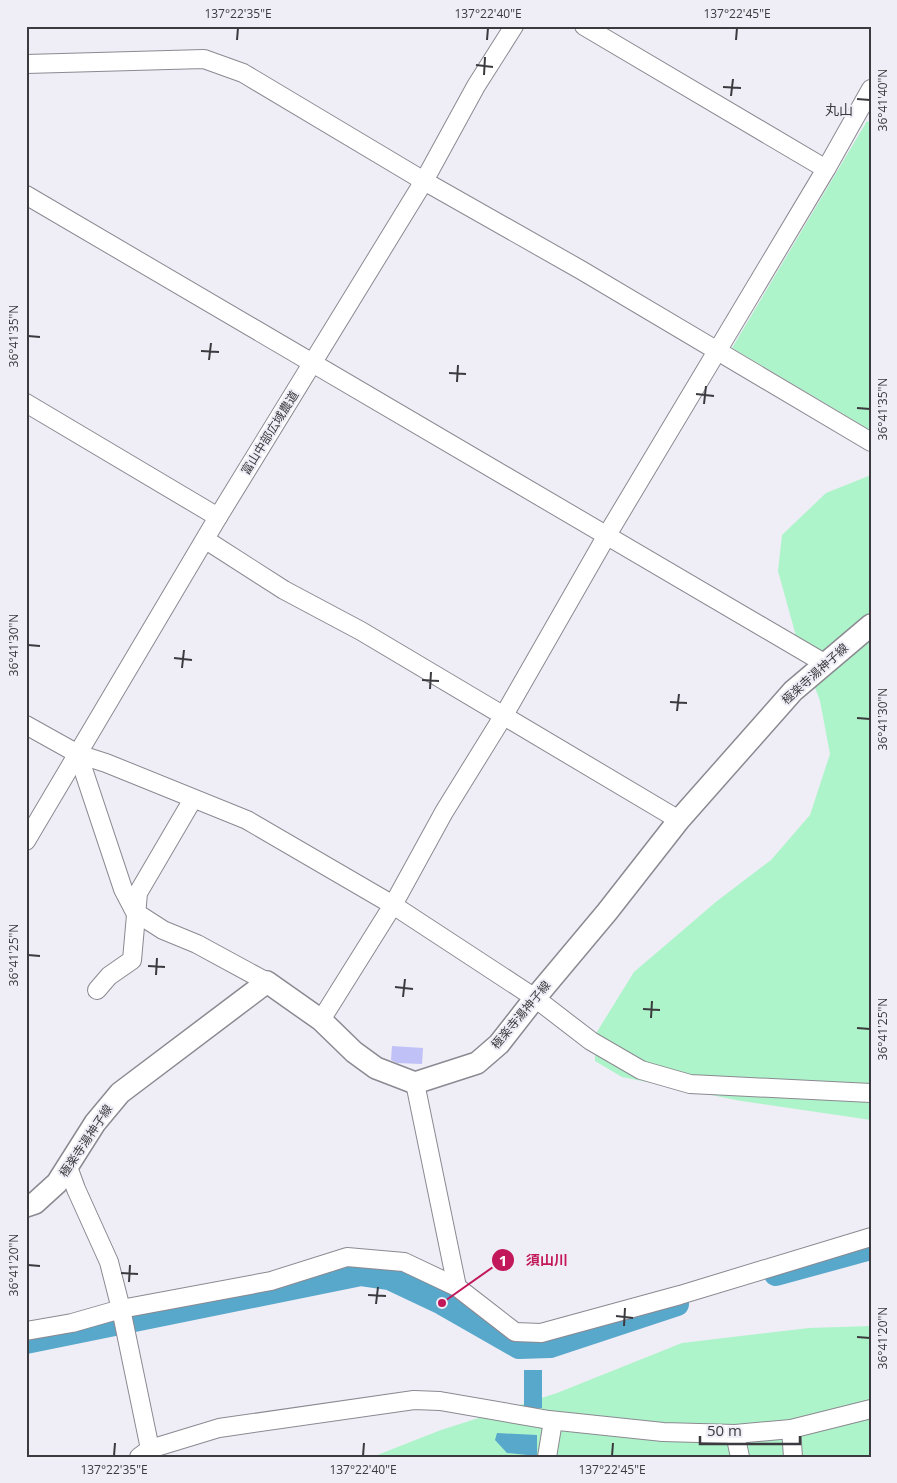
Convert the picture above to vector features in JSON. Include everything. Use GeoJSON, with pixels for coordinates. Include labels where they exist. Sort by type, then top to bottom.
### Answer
{"type":"FeatureCollection","features":[{"type":"Feature","properties":{"kind":"main road","name":"極楽寺湯神子線"},"geometry":{"type":"LineString","coordinates":[[415,1083],[477,1063],[499,1044],[607,912],[679,820],[793,691],[871,625]]}},
{"type":"Feature","properties":{"kind":"main road","name":"極楽寺湯神子線"},"geometry":{"type":"LineString","coordinates":[[26,1206],[35,1204],[57,1183],[95,1123],[120,1093],[267,982]]}},
{"type":"Feature","properties":{"kind":"main road"},"geometry":{"type":"LineString","coordinates":[[267,982],[321,1020],[354,1052],[376,1068],[415,1083]]}},
{"type":"Feature","properties":{"kind":"street","name":"富山中部広域農道"},"geometry":{"type":"LineString","coordinates":[[26,841],[218,517],[424,181],[476,86],[514,26]]}},
{"type":"Feature","properties":{"kind":"street"},"geometry":{"type":"LineString","coordinates":[[584,26],[826,169]]}},
{"type":"Feature","properties":{"kind":"street"},"geometry":{"type":"LineString","coordinates":[[26,64],[204,59],[244,73],[424,181],[581,270],[871,442]]}},
{"type":"Feature","properties":{"kind":"street"},"geometry":{"type":"LineString","coordinates":[[321,1020],[393,905],[444,812],[504,715],[607,536],[868,100]]}},
{"type":"Feature","properties":{"kind":"street"},"geometry":{"type":"LineString","coordinates":[[26,195],[824,664]]}},
{"type":"Feature","properties":{"kind":"street"},"geometry":{"type":"LineString","coordinates":[[26,403],[218,517]]}},
{"type":"Feature","properties":{"kind":"street"},"geometry":{"type":"LineString","coordinates":[[206,540],[284,590],[360,631],[679,820]]}},
{"type":"Feature","properties":{"kind":"street"},"geometry":{"type":"LineString","coordinates":[[26,725],[78,754],[106,763],[247,820],[393,905],[535,998],[591,1041],[641,1070],[690,1084],[871,1094]]}},
{"type":"Feature","properties":{"kind":"street"},"geometry":{"type":"LineString","coordinates":[[78,754],[124,888],[135,912],[163,930],[197,944],[267,982]]}},
{"type":"Feature","properties":{"kind":"street"},"geometry":{"type":"LineString","coordinates":[[97,990],[109,976],[132,960],[138,893],[193,799]]}},
{"type":"Feature","properties":{"kind":"street"},"geometry":{"type":"LineString","coordinates":[[415,1083],[457,1287]]}},
{"type":"Feature","properties":{"kind":"street"},"geometry":{"type":"LineString","coordinates":[[68,1167],[109,1262],[121,1309],[145,1453],[219,1428],[414,1400],[440,1401],[553,1421],[663,1432],[735,1434],[791,1429],[871,1409]]}},
{"type":"Feature","properties":{"kind":"street"},"geometry":{"type":"LineString","coordinates":[[26,1331],[72,1323],[121,1309],[271,1281],[347,1257],[404,1262],[457,1287],[516,1332],[541,1333],[680,1295],[871,1237]]}},
{"type":"Feature","properties":{"kind":"street"},"geometry":{"type":"LineString","coordinates":[[547,1457],[553,1421]]}},
{"type":"Feature","properties":{"kind":"street"},"geometry":{"type":"LineString","coordinates":[[791,1429],[793,1457]]}},
{"type":"Feature","properties":{"kind":"street"},"geometry":{"type":"LineString","coordinates":[[735,1434],[740,1457]]}},
{"type":"Feature","properties":{"kind":"green space"},"geometry":{"type":"Polygon","coordinates":[[[867,121],[871,123],[870,430],[732,348],[867,121]]]}},
{"type":"Feature","properties":{"kind":"green space"},"geometry":{"type":"Polygon","coordinates":[[[871,475],[871,1120],[741,1101],[622,1077],[595,1061],[595,1035],[634,972],[717,901],[771,860],[810,815],[830,754],[820,701],[796,636],[778,571],[782,535],[826,493],[871,475]]]}},
{"type":"Feature","properties":{"kind":"green space"},"geometry":{"type":"Polygon","coordinates":[[[871,1326],[871,1457],[372,1457],[441,1430],[557,1393],[682,1343],[809,1328],[871,1326]]]}},
{"type":"Feature","properties":{"kind":"water"},"geometry":{"type":"Polygon","coordinates":[[[524,1370],[542,1370],[542,1408],[524,1408],[524,1370]]]}},
{"type":"Feature","properties":{"kind":"water"},"geometry":{"type":"Polygon","coordinates":[[[497,1433],[537,1435],[537,1456],[507,1453],[495,1440],[497,1433]]]}},
{"type":"Feature","properties":{"kind":"building"},"geometry":{"type":"Polygon","coordinates":[[[392,1046],[423,1048],[422,1064],[397,1063],[391,1060],[392,1046]]]}},
{"type":"Feature","properties":{"kind":"waterway"},"geometry":{"type":"LineString","coordinates":[[776,1274],[871,1248]]}},
{"type":"Feature","properties":{"kind":"waterway"},"geometry":{"type":"LineString","coordinates":[[26,1342],[361,1274],[389,1278],[442,1303],[519,1347],[550,1346],[677,1304]]}},
{"type":"Feature","properties":{"kind":"place","name":"須山川"},"geometry":{"type":"Point","coordinates":[442,1303]}},
{"type":"Feature","properties":{"kind":"district","name":"丸山"},"geometry":{"type":"Point","coordinates":[839,110]}}]}
